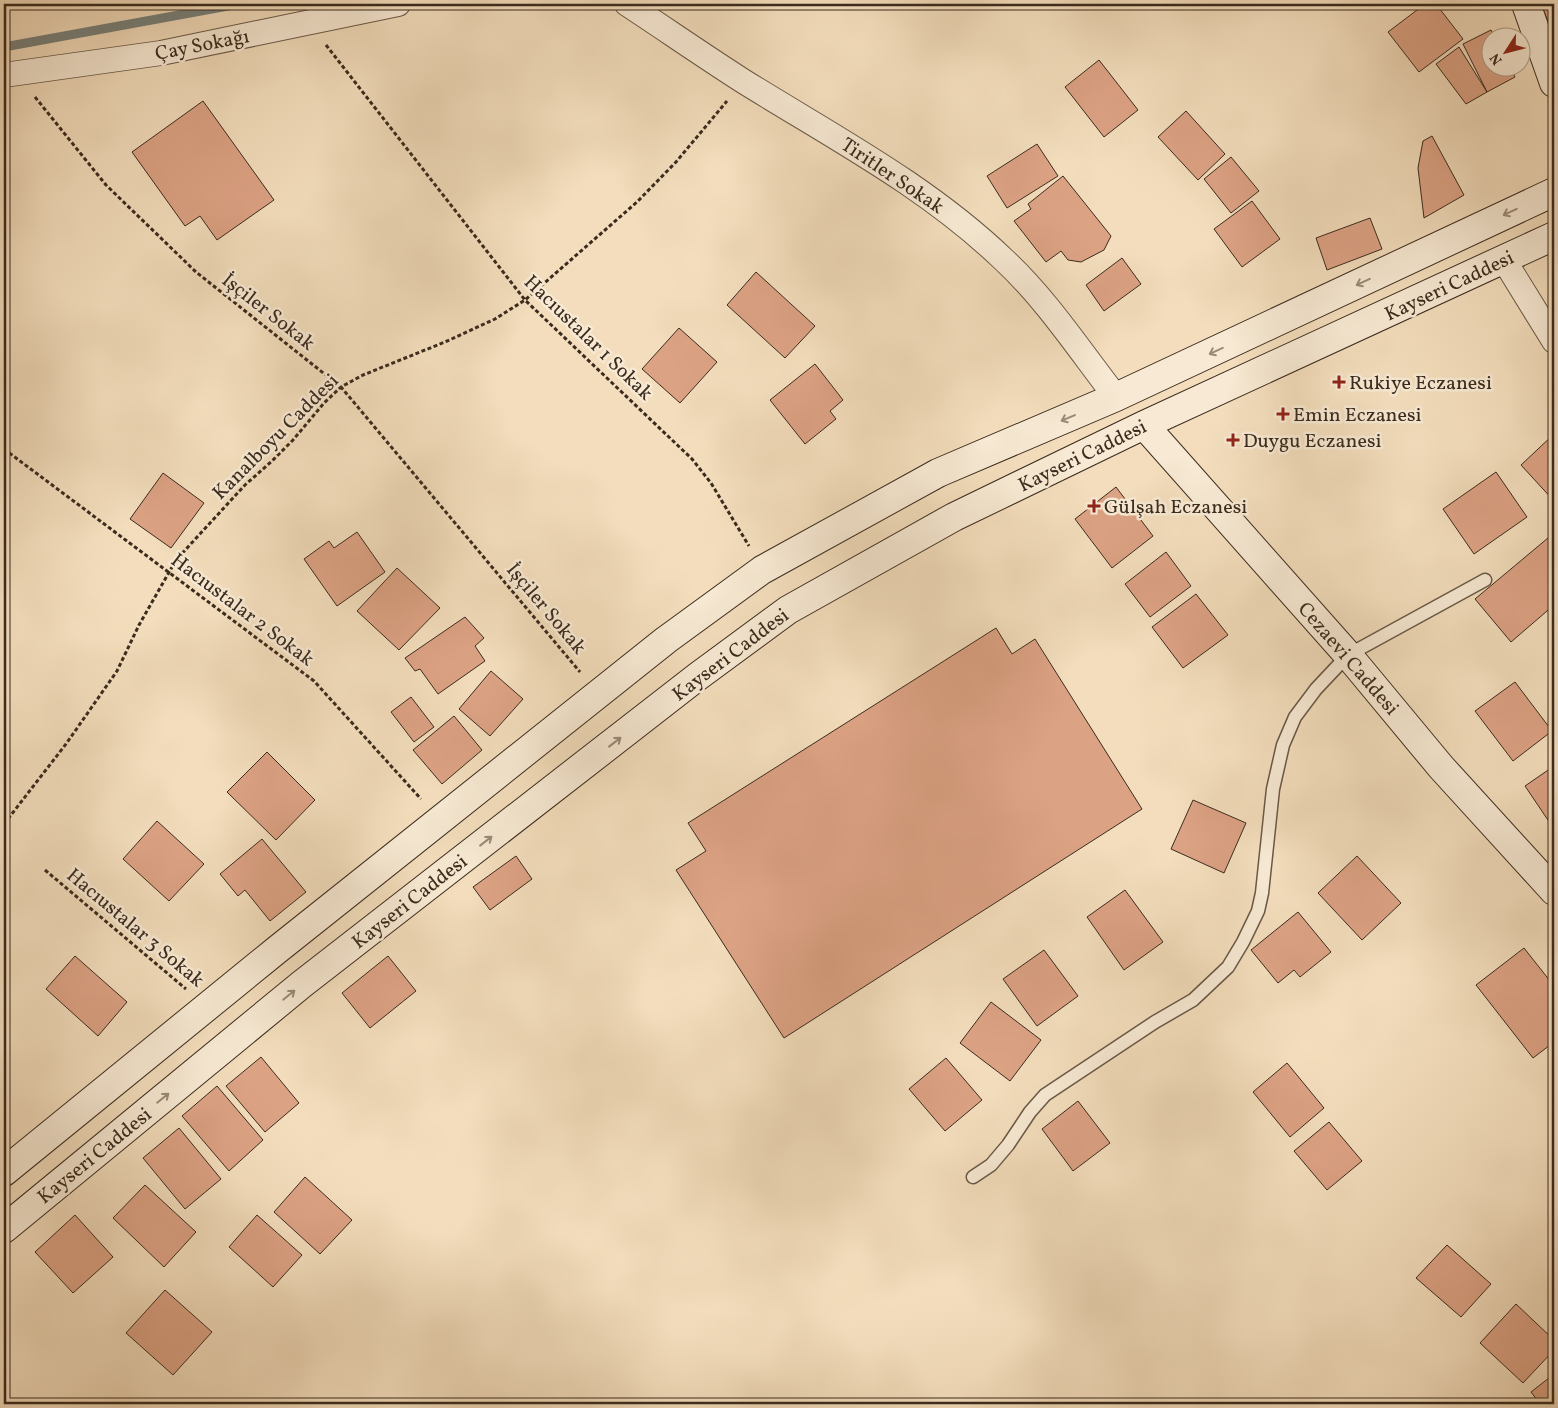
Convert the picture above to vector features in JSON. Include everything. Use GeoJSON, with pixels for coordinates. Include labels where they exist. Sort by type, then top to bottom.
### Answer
{"type":"FeatureCollection","features":[{"type":"Feature","properties":{"kind":"main road"},"geometry":{"type":"LineString","coordinates":[[1526,4],[1554,83]]}},
{"type":"Feature","properties":{"kind":"main road","name":"Kayseri Caddesi"},"geometry":{"type":"LineString","coordinates":[[4,1172],[207,1006],[666,640],[762,570],[938,473],[1116,398],[1554,192]]}},
{"type":"Feature","properties":{"kind":"main road","name":"Kayseri Caddesi"},"geometry":{"type":"LineString","coordinates":[[4,1228],[302,984],[697,677],[788,610],[954,517],[1144,425],[1554,236]]}},
{"type":"Feature","properties":{"kind":"main road","name":"Cezaevi Caddesi"},"geometry":{"type":"LineString","coordinates":[[1144,425],[1348,655],[1441,767],[1554,891]]}},
{"type":"Feature","properties":{"kind":"street","name":"Çay Sokağı"},"geometry":{"type":"LineString","coordinates":[[4,75],[161,52],[398,4]]}},
{"type":"Feature","properties":{"kind":"street","name":"Tiritler Sokak"},"geometry":{"type":"LineString","coordinates":[[627,4],[742,80],[885,167],[928,196],[1005,261],[1032,289],[1116,398]]}},
{"type":"Feature","properties":{"kind":"street"},"geometry":{"type":"LineString","coordinates":[[1504,260],[1554,341]]}},
{"type":"Feature","properties":{"kind":"lane"},"geometry":{"type":"LineString","coordinates":[[973,1177],[990,1165],[1008,1145],[1030,1112],[1045,1095],[1155,1022],[1193,1000],[1228,968],[1258,911],[1262,893],[1272,789],[1283,745],[1295,718],[1316,688],[1348,655],[1485,580]]}},
{"type":"Feature","properties":{"kind":"path","name":"Hacıustalar 1 Sokak"},"geometry":{"type":"LineString","coordinates":[[323,40],[525,300],[692,459],[711,483],[762,570]]}},
{"type":"Feature","properties":{"kind":"path","name":"Kanalboyu Caddesi"},"geometry":{"type":"LineString","coordinates":[[4,824],[99,699],[117,670],[139,625],[176,560],[245,485],[272,461],[324,403],[341,387],[363,375],[446,342],[495,319],[525,300],[637,202],[657,182],[676,162],[742,80]]}},
{"type":"Feature","properties":{"kind":"path","name":"İşçiler Sokak"},"geometry":{"type":"LineString","coordinates":[[32,93],[106,186],[196,272],[341,387],[580,672]]}},
{"type":"Feature","properties":{"kind":"path","name":"Hacıustalar 2 Sokak"},"geometry":{"type":"LineString","coordinates":[[4,449],[314,681],[440,820]]}},
{"type":"Feature","properties":{"kind":"path","name":"Hacıustalar 3 Sokak"},"geometry":{"type":"LineString","coordinates":[[45,870],[207,1006]]}},
{"type":"Feature","properties":{"kind":"building"},"geometry":{"type":"Polygon","coordinates":[[[1425,4],[1436,4],[1463,39],[1419,72],[1388,32],[1425,4]]]}},
{"type":"Feature","properties":{"kind":"building"},"geometry":{"type":"Polygon","coordinates":[[[1554,4],[1554,37],[1543,9],[1554,4]]]}},
{"type":"Feature","properties":{"kind":"building"},"geometry":{"type":"Polygon","coordinates":[[[1480,36],[1480,78],[1463,44],[1480,36]]]}},
{"type":"Feature","properties":{"kind":"building"},"geometry":{"type":"Polygon","coordinates":[[[1459,47],[1487,92],[1466,104],[1436,64],[1459,47]]]}},
{"type":"Feature","properties":{"kind":"building"},"geometry":{"type":"Polygon","coordinates":[[[1099,60],[1138,110],[1104,137],[1065,87],[1099,60]]]}},
{"type":"Feature","properties":{"kind":"building"},"geometry":{"type":"Polygon","coordinates":[[[1480,78],[1513,78],[1487,92],[1480,78]]]}},
{"type":"Feature","properties":{"kind":"building"},"geometry":{"type":"Polygon","coordinates":[[[203,101],[274,200],[217,240],[200,216],[185,226],[132,152],[203,101]]]}},
{"type":"Feature","properties":{"kind":"building"},"geometry":{"type":"Polygon","coordinates":[[[1186,111],[1225,154],[1198,180],[1158,137],[1186,111]]]}},
{"type":"Feature","properties":{"kind":"building"},"geometry":{"type":"Polygon","coordinates":[[[1432,136],[1464,195],[1424,218],[1418,168],[1423,141],[1432,136]]]}},
{"type":"Feature","properties":{"kind":"building"},"geometry":{"type":"Polygon","coordinates":[[[1037,144],[1058,176],[1007,208],[987,176],[1037,144]]]}},
{"type":"Feature","properties":{"kind":"building"},"geometry":{"type":"Polygon","coordinates":[[[1231,157],[1259,191],[1231,213],[1204,179],[1231,157]]]}},
{"type":"Feature","properties":{"kind":"building"},"geometry":{"type":"Polygon","coordinates":[[[1063,176],[1111,236],[1104,250],[1081,262],[1068,260],[1061,251],[1046,262],[1014,221],[1031,209],[1028,204],[1063,176]]]}},
{"type":"Feature","properties":{"kind":"building"},"geometry":{"type":"Polygon","coordinates":[[[1252,201],[1280,239],[1242,267],[1214,229],[1252,201]]]}},
{"type":"Feature","properties":{"kind":"building"},"geometry":{"type":"Polygon","coordinates":[[[1370,218],[1382,249],[1327,270],[1316,238],[1370,218]]]}},
{"type":"Feature","properties":{"kind":"building"},"geometry":{"type":"Polygon","coordinates":[[[1122,258],[1141,284],[1104,311],[1086,285],[1122,258]]]}},
{"type":"Feature","properties":{"kind":"building"},"geometry":{"type":"Polygon","coordinates":[[[756,272],[815,326],[785,358],[727,305],[756,272]]]}},
{"type":"Feature","properties":{"kind":"building"},"geometry":{"type":"Polygon","coordinates":[[[679,328],[717,362],[680,403],[642,369],[679,328]]]}},
{"type":"Feature","properties":{"kind":"building"},"geometry":{"type":"Polygon","coordinates":[[[815,364],[843,400],[830,411],[836,419],[805,444],[770,400],[815,364]]]}},
{"type":"Feature","properties":{"kind":"building"},"geometry":{"type":"Polygon","coordinates":[[[1554,434],[1554,501],[1521,465],[1554,434]]]}},
{"type":"Feature","properties":{"kind":"building"},"geometry":{"type":"Polygon","coordinates":[[[1496,472],[1527,517],[1474,554],[1443,509],[1496,472]]]}},
{"type":"Feature","properties":{"kind":"building"},"geometry":{"type":"Polygon","coordinates":[[[163,473],[204,503],[171,548],[130,519],[163,473]]]}},
{"type":"Feature","properties":{"kind":"building"},"geometry":{"type":"Polygon","coordinates":[[[1116,487],[1153,536],[1112,568],[1075,519],[1116,487]]]}},
{"type":"Feature","properties":{"kind":"building"},"geometry":{"type":"Polygon","coordinates":[[[357,532],[385,572],[337,606],[304,559],[329,541],[334,548],[357,532]]]}},
{"type":"Feature","properties":{"kind":"building"},"geometry":{"type":"Polygon","coordinates":[[[1548,538],[1554,545],[1554,605],[1511,642],[1475,599],[1548,538]]]}},
{"type":"Feature","properties":{"kind":"building"},"geometry":{"type":"Polygon","coordinates":[[[1166,552],[1191,586],[1150,617],[1125,584],[1166,552]]]}},
{"type":"Feature","properties":{"kind":"building"},"geometry":{"type":"Polygon","coordinates":[[[397,568],[440,608],[399,650],[357,611],[397,568]]]}},
{"type":"Feature","properties":{"kind":"building"},"geometry":{"type":"Polygon","coordinates":[[[1196,594],[1228,635],[1183,668],[1152,627],[1196,594]]]}},
{"type":"Feature","properties":{"kind":"building"},"geometry":{"type":"Polygon","coordinates":[[[465,617],[484,638],[475,646],[485,661],[438,694],[420,669],[415,671],[405,658],[465,617]]]}},
{"type":"Feature","properties":{"kind":"building"},"geometry":{"type":"Polygon","coordinates":[[[996,628],[1012,654],[1035,639],[1142,809],[784,1038],[676,870],[706,851],[688,823],[996,628]]]}},
{"type":"Feature","properties":{"kind":"building"},"geometry":{"type":"Polygon","coordinates":[[[491,671],[523,699],[490,736],[459,709],[491,671]]]}},
{"type":"Feature","properties":{"kind":"building"},"geometry":{"type":"Polygon","coordinates":[[[1515,682],[1552,731],[1513,761],[1475,711],[1515,682]]]}},
{"type":"Feature","properties":{"kind":"building"},"geometry":{"type":"Polygon","coordinates":[[[411,697],[434,727],[414,742],[391,712],[411,697]]]}},
{"type":"Feature","properties":{"kind":"building"},"geometry":{"type":"Polygon","coordinates":[[[454,716],[482,750],[442,784],[413,750],[454,716]]]}},
{"type":"Feature","properties":{"kind":"building"},"geometry":{"type":"Polygon","coordinates":[[[267,752],[315,800],[276,840],[227,792],[267,752]]]}},
{"type":"Feature","properties":{"kind":"building"},"geometry":{"type":"Polygon","coordinates":[[[1554,766],[1554,829],[1525,786],[1554,766]]]}},
{"type":"Feature","properties":{"kind":"building"},"geometry":{"type":"Polygon","coordinates":[[[1193,800],[1246,823],[1224,873],[1171,849],[1193,800]]]}},
{"type":"Feature","properties":{"kind":"building"},"geometry":{"type":"Polygon","coordinates":[[[157,821],[204,864],[169,901],[123,859],[157,821]]]}},
{"type":"Feature","properties":{"kind":"building"},"geometry":{"type":"Polygon","coordinates":[[[262,839],[306,892],[270,921],[245,890],[238,896],[220,874],[262,839]]]}},
{"type":"Feature","properties":{"kind":"building"},"geometry":{"type":"Polygon","coordinates":[[[516,856],[532,879],[490,910],[473,887],[516,856]]]}},
{"type":"Feature","properties":{"kind":"building"},"geometry":{"type":"Polygon","coordinates":[[[1357,856],[1401,903],[1362,940],[1318,893],[1357,856]]]}},
{"type":"Feature","properties":{"kind":"building"},"geometry":{"type":"Polygon","coordinates":[[[1125,890],[1163,942],[1124,970],[1087,917],[1125,890]]]}},
{"type":"Feature","properties":{"kind":"building"},"geometry":{"type":"Polygon","coordinates":[[[1298,912],[1331,952],[1300,977],[1294,970],[1278,983],[1251,950],[1298,912]]]}},
{"type":"Feature","properties":{"kind":"building"},"geometry":{"type":"Polygon","coordinates":[[[1524,948],[1554,986],[1554,1042],[1533,1058],[1476,985],[1524,948]]]}},
{"type":"Feature","properties":{"kind":"building"},"geometry":{"type":"Polygon","coordinates":[[[1044,950],[1078,996],[1037,1026],[1003,979],[1044,950]]]}},
{"type":"Feature","properties":{"kind":"building"},"geometry":{"type":"Polygon","coordinates":[[[75,956],[127,1002],[98,1036],[46,989],[75,956]]]}},
{"type":"Feature","properties":{"kind":"building"},"geometry":{"type":"Polygon","coordinates":[[[388,956],[416,991],[370,1028],[342,993],[388,956]]]}},
{"type":"Feature","properties":{"kind":"building"},"geometry":{"type":"Polygon","coordinates":[[[991,1002],[1041,1040],[1010,1081],[960,1043],[991,1002]]]}},
{"type":"Feature","properties":{"kind":"building"},"geometry":{"type":"Polygon","coordinates":[[[261,1057],[299,1103],[265,1132],[226,1086],[261,1057]]]}},
{"type":"Feature","properties":{"kind":"building"},"geometry":{"type":"Polygon","coordinates":[[[946,1058],[982,1100],[945,1131],[909,1089],[946,1058]]]}},
{"type":"Feature","properties":{"kind":"building"},"geometry":{"type":"Polygon","coordinates":[[[1287,1063],[1324,1108],[1290,1137],[1253,1092],[1287,1063]]]}},
{"type":"Feature","properties":{"kind":"building"},"geometry":{"type":"Polygon","coordinates":[[[217,1086],[263,1140],[229,1171],[182,1116],[217,1086]]]}},
{"type":"Feature","properties":{"kind":"building"},"geometry":{"type":"Polygon","coordinates":[[[1078,1101],[1110,1143],[1073,1171],[1042,1129],[1078,1101]]]}},
{"type":"Feature","properties":{"kind":"building"},"geometry":{"type":"Polygon","coordinates":[[[1329,1122],[1362,1161],[1327,1190],[1294,1151],[1329,1122]]]}},
{"type":"Feature","properties":{"kind":"building"},"geometry":{"type":"Polygon","coordinates":[[[179,1128],[221,1179],[185,1209],[143,1158],[179,1128]]]}},
{"type":"Feature","properties":{"kind":"building"},"geometry":{"type":"Polygon","coordinates":[[[305,1177],[352,1220],[320,1254],[274,1212],[305,1177]]]}},
{"type":"Feature","properties":{"kind":"building"},"geometry":{"type":"Polygon","coordinates":[[[145,1185],[196,1232],[164,1267],[113,1218],[145,1185]]]}},
{"type":"Feature","properties":{"kind":"building"},"geometry":{"type":"Polygon","coordinates":[[[75,1215],[113,1257],[73,1293],[35,1252],[75,1215]]]}},
{"type":"Feature","properties":{"kind":"building"},"geometry":{"type":"Polygon","coordinates":[[[257,1215],[302,1255],[273,1287],[229,1247],[257,1215]]]}},
{"type":"Feature","properties":{"kind":"building"},"geometry":{"type":"Polygon","coordinates":[[[1447,1245],[1491,1284],[1461,1317],[1416,1278],[1447,1245]]]}},
{"type":"Feature","properties":{"kind":"building"},"geometry":{"type":"Polygon","coordinates":[[[165,1290],[212,1332],[173,1375],[126,1333],[165,1290]]]}},
{"type":"Feature","properties":{"kind":"building"},"geometry":{"type":"Polygon","coordinates":[[[1516,1304],[1554,1340],[1554,1350],[1523,1383],[1480,1343],[1516,1304]]]}},
{"type":"Feature","properties":{"kind":"building"},"geometry":{"type":"Polygon","coordinates":[[[1554,1374],[1554,1404],[1540,1404],[1531,1392],[1554,1374]]]}},
{"type":"Feature","properties":{"kind":"waterway"},"geometry":{"type":"LineString","coordinates":[[4,47],[239,4]]}},
{"type":"Feature","properties":{"kind":"place","name":"Rukiye Eczanesi"},"geometry":{"type":"Point","coordinates":[1339,382]}},
{"type":"Feature","properties":{"kind":"place","name":"Emin Eczanesi"},"geometry":{"type":"Point","coordinates":[1283,414]}},
{"type":"Feature","properties":{"kind":"place","name":"Duygu Eczanesi"},"geometry":{"type":"Point","coordinates":[1233,440]}},
{"type":"Feature","properties":{"kind":"place","name":"Gülşah Eczanesi"},"geometry":{"type":"Point","coordinates":[1094,506]}}]}
